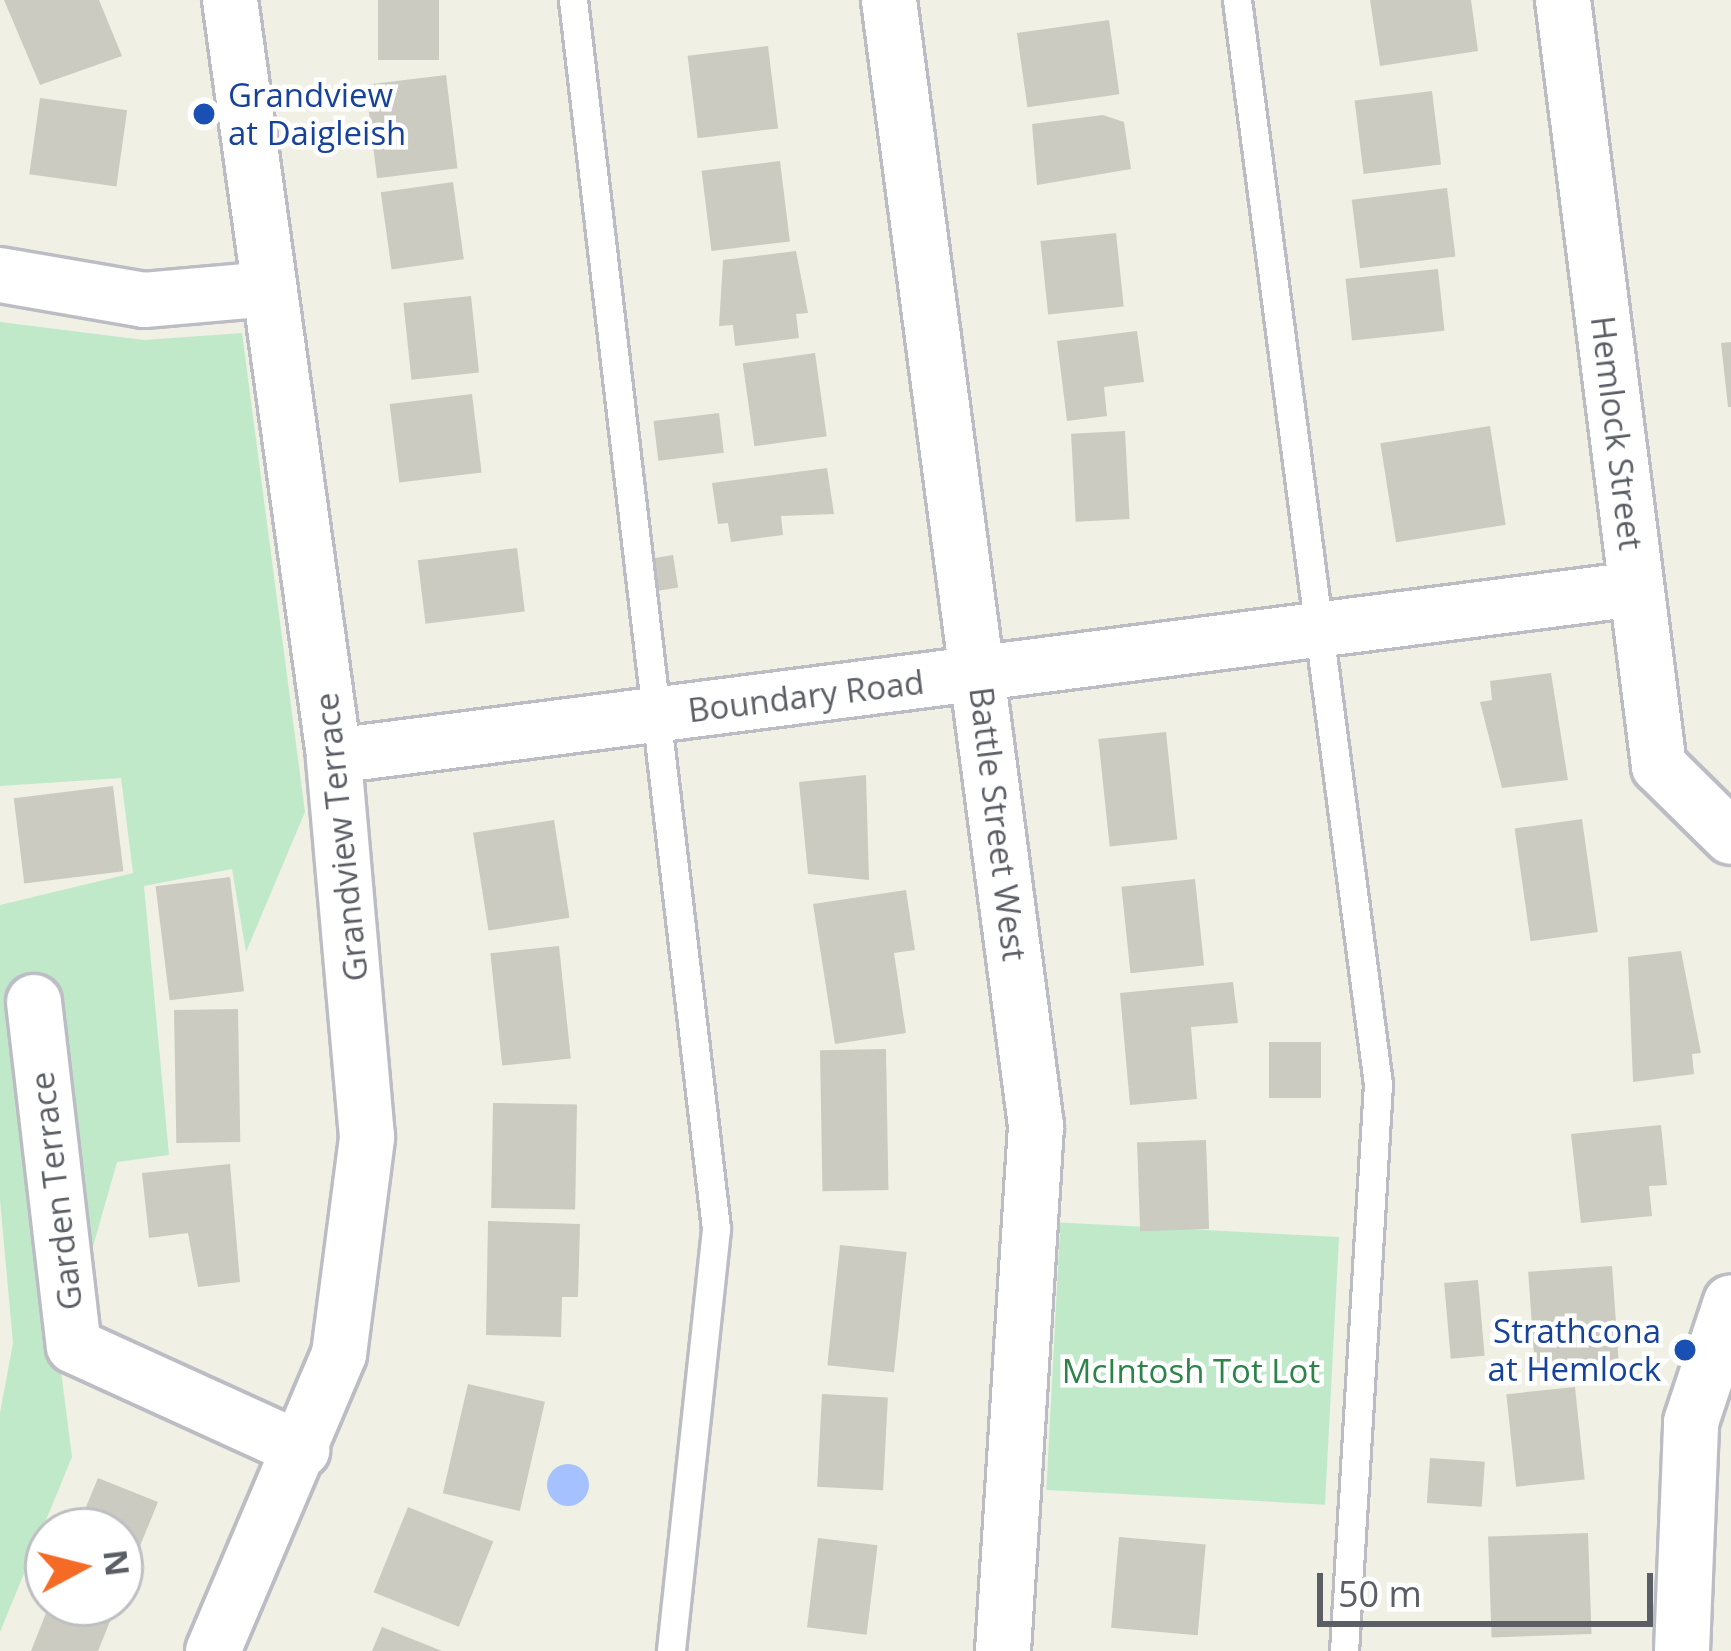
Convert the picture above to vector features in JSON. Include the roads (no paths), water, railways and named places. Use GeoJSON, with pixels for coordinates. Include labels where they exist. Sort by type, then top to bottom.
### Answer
{"type":"FeatureCollection","features":[{"type":"Feature","properties":{"kind":"street","name":"Grandview Terrace"},"geometry":{"type":"LineString","coordinates":[[213,1651],[340,1354],[365,1213],[334,756],[230,0]]}},
{"type":"Feature","properties":{"kind":"street","name":"Battle Street West"},"geometry":{"type":"LineString","coordinates":[[889,0],[1036,1126],[1003,1651]]}},
{"type":"Feature","properties":{"kind":"street","name":"Hemlock Street"},"geometry":{"type":"LineString","coordinates":[[1563,0],[1659,766],[1731,837]]}},
{"type":"Feature","properties":{"kind":"street"},"geometry":{"type":"LineString","coordinates":[[0,275],[144,300],[270,290]]}},
{"type":"Feature","properties":{"kind":"street","name":"Boundary Road"},"geometry":{"type":"LineString","coordinates":[[334,756],[1636,589]]}},
{"type":"Feature","properties":{"kind":"street","name":"Garden Terrace"},"geometry":{"type":"LineString","coordinates":[[34,1002],[74,1346],[302,1450]]}},
{"type":"Feature","properties":{"kind":"street"},"geometry":{"type":"LineString","coordinates":[[1682,1651],[1691,1422],[1731,1301]]}},
{"type":"Feature","properties":{"kind":"lane"},"geometry":{"type":"LineString","coordinates":[[573,0],[664,714],[716,1229],[671,1651]]}},
{"type":"Feature","properties":{"kind":"lane"},"geometry":{"type":"LineString","coordinates":[[1237,0],[1315,630],[1378,1084],[1344,1651]]}},
{"type":"Feature","properties":{"kind":"water"},"geometry":{"type":"Polygon","coordinates":[[[568,1464],[583,1470],[589,1485],[583,1500],[568,1506],[553,1500],[547,1485],[553,1470],[568,1464]]]}},
{"type":"Feature","properties":{"kind":"place","name":"Grandview at Daigleish"},"geometry":{"type":"Point","coordinates":[204,114]}},
{"type":"Feature","properties":{"kind":"place","name":"Strathcona at Hemlock"},"geometry":{"type":"Point","coordinates":[1685,1350]}},
{"type":"Feature","properties":{"kind":"park label","name":"McIntosh Tot Lot"},"geometry":{"type":"Point","coordinates":[1191,1371]}}]}
